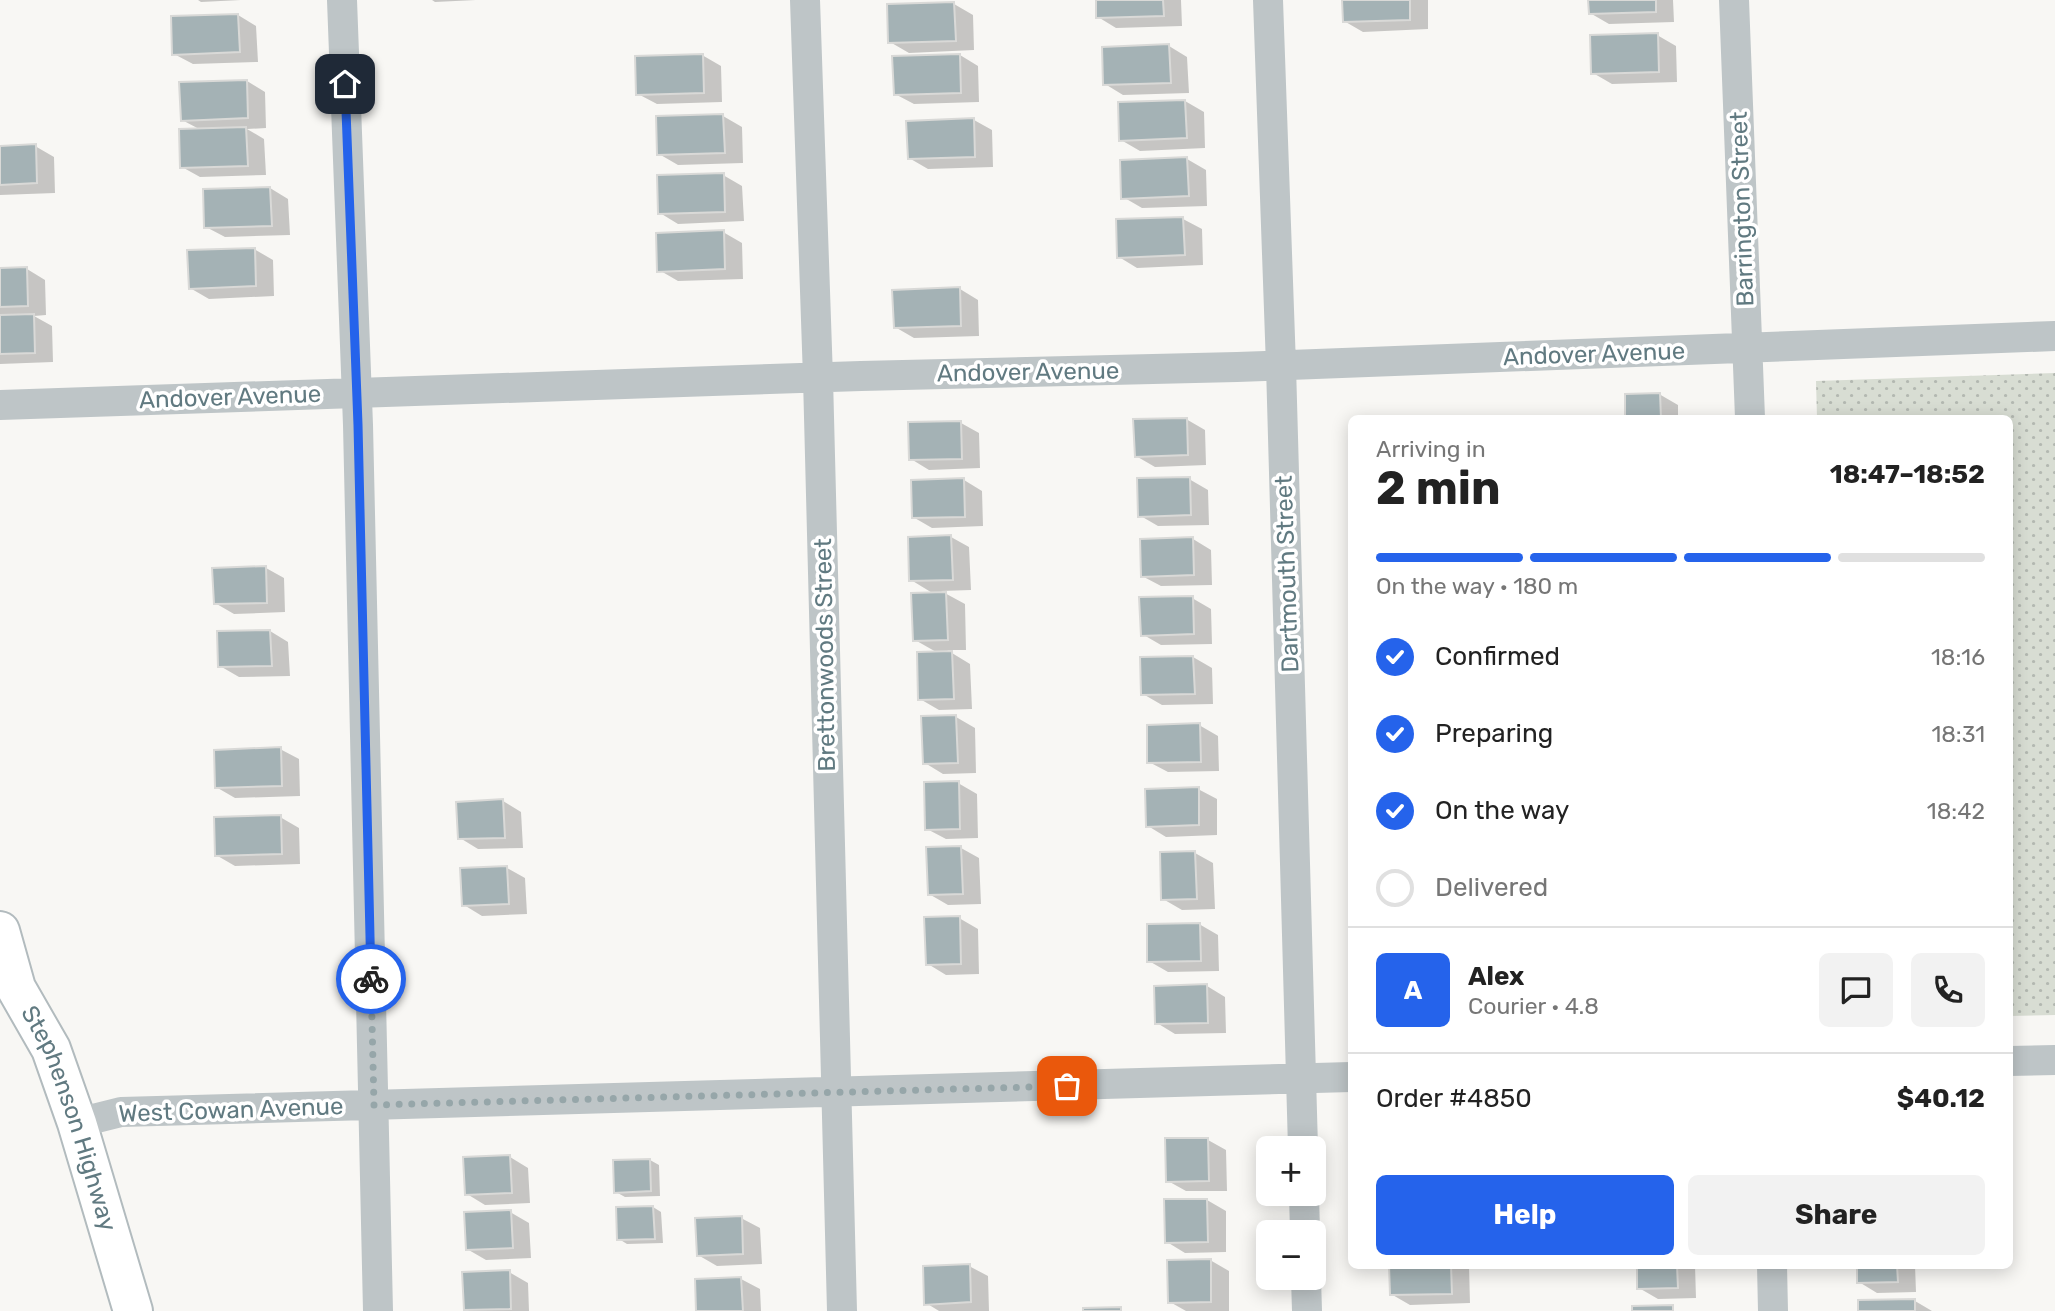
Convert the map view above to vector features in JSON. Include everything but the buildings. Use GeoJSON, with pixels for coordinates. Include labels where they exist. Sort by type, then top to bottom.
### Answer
{"type":"FeatureCollection","features":[{"type":"Feature","properties":{"kind":"main road","name":"Stephenson Highway"},"geometry":{"type":"LineString","coordinates":[[0,931],[16,988],[51,1049],[77,1123],[134,1311]]}},
{"type":"Feature","properties":{"kind":"street"},"geometry":{"type":"LineString","coordinates":[[342,0],[357,393],[378,1311]]}},
{"type":"Feature","properties":{"kind":"street","name":"Brettonwoods Street"},"geometry":{"type":"LineString","coordinates":[[805,0],[818,378],[842,1311]]}},
{"type":"Feature","properties":{"kind":"street","name":"Dartmouth Street"},"geometry":{"type":"LineString","coordinates":[[1268,0],[1303,1136]]}},
{"type":"Feature","properties":{"kind":"street","name":"Barrington Street"},"geometry":{"type":"LineString","coordinates":[[1734,0],[1750,415]]}},
{"type":"Feature","properties":{"kind":"street","name":"Andover Avenue"},"geometry":{"type":"LineString","coordinates":[[0,405],[1281,366],[2055,336]]}},
{"type":"Feature","properties":{"kind":"street"},"geometry":{"type":"LineString","coordinates":[[2013,1061],[2055,1060]]}},
{"type":"Feature","properties":{"kind":"street","name":"West Cowan Avenue"},"geometry":{"type":"LineString","coordinates":[[77,1123],[121,1112],[1348,1077]]}},
{"type":"Feature","properties":{"kind":"street"},"geometry":{"type":"LineString","coordinates":[[1772,1269],[1773,1311]]}},
{"type":"Feature","properties":{"kind":"street"},"geometry":{"type":"LineString","coordinates":[[1306,1290],[1307,1311]]}},
{"type":"Feature","properties":{"kind":"shaded area"},"geometry":{"type":"Polygon","coordinates":[[[2055,373],[2055,1015],[2013,1016],[2013,415],[1817,415],[1816,381],[2055,373]]]}},
{"type":"Feature","properties":{"kind":"way so far"},"geometry":{"type":"LineString","coordinates":[[371,979],[374,1105],[1067,1086]]}},
{"type":"Feature","properties":{"kind":"route"},"geometry":{"type":"LineString","coordinates":[[345,84],[358,425],[371,979]]}}]}
